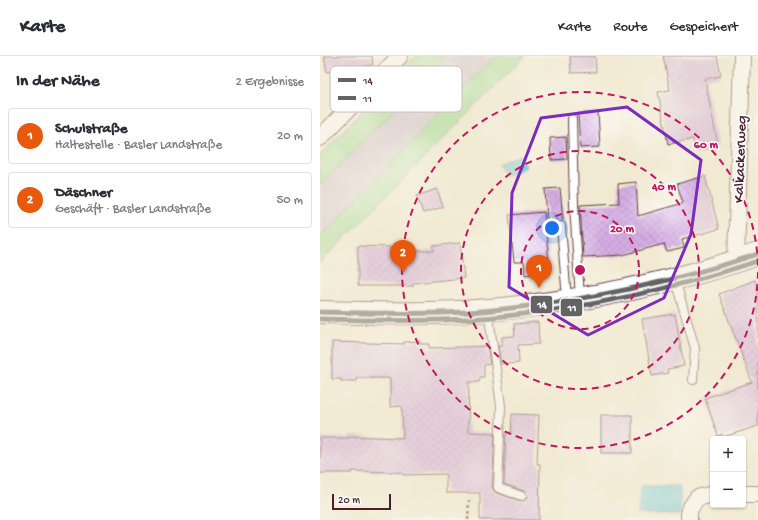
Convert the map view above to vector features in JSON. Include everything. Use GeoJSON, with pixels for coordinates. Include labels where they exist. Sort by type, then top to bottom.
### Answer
{"type":"FeatureCollection","features":[{"type":"Feature","properties":{"kind":"street"},"geometry":{"type":"LineString","coordinates":[[390,66],[400,56]]}},
{"type":"Feature","properties":{"kind":"street","name":"Kalkackerweg"},"geometry":{"type":"LineString","coordinates":[[736,262],[742,56]]}},
{"type":"Feature","properties":{"kind":"street"},"geometry":{"type":"LineString","coordinates":[[320,136],[344,112]]}},
{"type":"Feature","properties":{"kind":"street"},"geometry":{"type":"LineString","coordinates":[[320,312],[431,313],[488,310],[574,300],[675,280],[758,254]]}},
{"type":"Feature","properties":{"kind":"street"},"geometry":{"type":"LineString","coordinates":[[746,494],[758,494]]}},
{"type":"Feature","properties":{"kind":"street"},"geometry":{"type":"LineString","coordinates":[[689,520],[689,510],[697,498],[710,495]]}},
{"type":"Feature","properties":{"kind":"lane"},"geometry":{"type":"LineString","coordinates":[[572,119],[574,300]]}},
{"type":"Feature","properties":{"kind":"lane"},"geometry":{"type":"LineString","coordinates":[[561,226],[574,300]]}},
{"type":"Feature","properties":{"kind":"lane"},"geometry":{"type":"LineString","coordinates":[[675,280],[695,348],[693,380]]}},
{"type":"Feature","properties":{"kind":"lane"},"geometry":{"type":"LineString","coordinates":[[488,310],[501,406],[498,488],[522,496]]}},
{"type":"Feature","properties":{"kind":"path"},"geometry":{"type":"LineString","coordinates":[[468,520],[469,500]]}},
{"type":"Feature","properties":{"kind":"highlighted area"},"geometry":{"type":"Polygon","coordinates":[[[627,107],[701,160],[691,234],[664,298],[588,335],[509,287],[512,193],[541,118],[627,107]]]}},
{"type":"Feature","properties":{"kind":"shaded area"},"geometry":{"type":"Polygon","coordinates":[[[447,56],[498,56],[462,89],[462,66],[437,66],[447,56]]]}},
{"type":"Feature","properties":{"kind":"shaded area"},"geometry":{"type":"Polygon","coordinates":[[[392,112],[440,112],[342,213],[339,220],[328,231],[320,234],[320,185],[392,112]]]}},
{"type":"Feature","properties":{"kind":"green space"},"geometry":{"type":"Polygon","coordinates":[[[416,56],[447,56],[437,66],[406,66],[416,56]]]}},
{"type":"Feature","properties":{"kind":"green space"},"geometry":{"type":"Polygon","coordinates":[[[498,56],[525,56],[320,263],[320,234],[333,226],[342,213],[440,112],[462,112],[462,89],[498,56]]]}},
{"type":"Feature","properties":{"kind":"green space"},"geometry":{"type":"Polygon","coordinates":[[[362,112],[392,112],[320,185],[320,155],[362,112]]]}},
{"type":"Feature","properties":{"kind":"water"},"geometry":{"type":"Polygon","coordinates":[[[520,155],[525,167],[505,176],[499,164],[520,155]]]}},
{"type":"Feature","properties":{"kind":"water"},"geometry":{"type":"Polygon","coordinates":[[[641,486],[680,486],[680,515],[638,514],[641,486]]]}},
{"type":"Feature","properties":{"kind":"building"},"geometry":{"type":"Polygon","coordinates":[[[324,56],[372,56],[373,65],[330,66],[330,72],[327,72],[324,56]]]}},
{"type":"Feature","properties":{"kind":"building"},"geometry":{"type":"Polygon","coordinates":[[[570,56],[595,56],[596,72],[571,73],[570,56]]]}},
{"type":"Feature","properties":{"kind":"building"},"geometry":{"type":"Polygon","coordinates":[[[663,56],[717,56],[721,76],[705,79],[718,146],[696,151],[693,139],[668,144],[658,92],[670,90],[663,56]]]}},
{"type":"Feature","properties":{"kind":"building"},"geometry":{"type":"Polygon","coordinates":[[[598,112],[600,147],[580,148],[578,113],[598,112]]]}},
{"type":"Feature","properties":{"kind":"building"},"geometry":{"type":"Polygon","coordinates":[[[566,137],[567,159],[551,160],[550,138],[566,137]]]}},
{"type":"Feature","properties":{"kind":"building"},"geometry":{"type":"Polygon","coordinates":[[[705,176],[719,229],[682,239],[684,248],[667,252],[664,244],[623,255],[583,257],[580,205],[619,203],[618,184],[636,182],[638,216],[683,203],[677,184],[705,176]]]}},
{"type":"Feature","properties":{"kind":"building"},"geometry":{"type":"Polygon","coordinates":[[[560,188],[563,219],[547,221],[545,189],[560,188]]]}},
{"type":"Feature","properties":{"kind":"building"},"geometry":{"type":"Polygon","coordinates":[[[437,189],[443,207],[423,213],[417,196],[437,189]]]}},
{"type":"Feature","properties":{"kind":"building"},"geometry":{"type":"Polygon","coordinates":[[[544,212],[550,272],[525,275],[524,262],[514,262],[509,215],[544,212]]]}},
{"type":"Feature","properties":{"kind":"building"},"geometry":{"type":"Polygon","coordinates":[[[460,243],[464,278],[413,283],[413,286],[358,286],[358,246],[390,247],[390,251],[434,251],[433,246],[460,243]]]}},
{"type":"Feature","properties":{"kind":"building"},"geometry":{"type":"Polygon","coordinates":[[[755,280],[758,291],[758,426],[726,436],[723,436],[722,434],[718,436],[705,398],[752,382],[719,294],[755,280]]]}},
{"type":"Feature","properties":{"kind":"building"},"geometry":{"type":"Polygon","coordinates":[[[675,314],[684,366],[667,369],[668,373],[652,376],[642,319],[675,314]]]}},
{"type":"Feature","properties":{"kind":"building"},"geometry":{"type":"Polygon","coordinates":[[[538,322],[539,344],[518,345],[519,363],[501,364],[498,346],[502,346],[502,337],[515,336],[514,324],[538,322]]]}},
{"type":"Feature","properties":{"kind":"building"},"geometry":{"type":"Polygon","coordinates":[[[420,341],[420,344],[429,344],[429,348],[487,346],[490,364],[484,365],[484,377],[480,377],[479,382],[469,382],[468,432],[495,433],[492,488],[496,493],[521,501],[527,498],[524,491],[504,484],[506,433],[511,433],[512,414],[539,415],[537,464],[540,464],[539,520],[480,520],[480,493],[446,493],[446,474],[403,475],[403,473],[393,472],[352,471],[352,473],[320,473],[320,438],[349,438],[349,436],[403,438],[402,406],[390,407],[390,378],[356,378],[357,381],[341,381],[341,379],[332,379],[332,342],[404,344],[404,342],[420,341]]]}},
{"type":"Feature","properties":{"kind":"building"},"geometry":{"type":"Polygon","coordinates":[[[601,415],[632,415],[632,453],[601,453],[601,415]]]}},
{"type":"Feature","properties":{"kind":"transit line","name":"14"},"geometry":{"type":"LineString","coordinates":[[320,312],[394,314],[450,313],[505,309],[578,299],[615,292],[687,275],[758,254]]}},
{"type":"Feature","properties":{"kind":"transit line","name":"11"},"geometry":{"type":"LineString","coordinates":[[320,319],[450,320],[542,312],[651,291],[758,261]]}},
{"type":"Feature","properties":{"kind":"place","name":"Däschner"},"geometry":{"type":"Point","coordinates":[403,273]}},
{"type":"Feature","properties":{"kind":"place","name":"Schulstraße"},"geometry":{"type":"Point","coordinates":[539,288]}}]}
